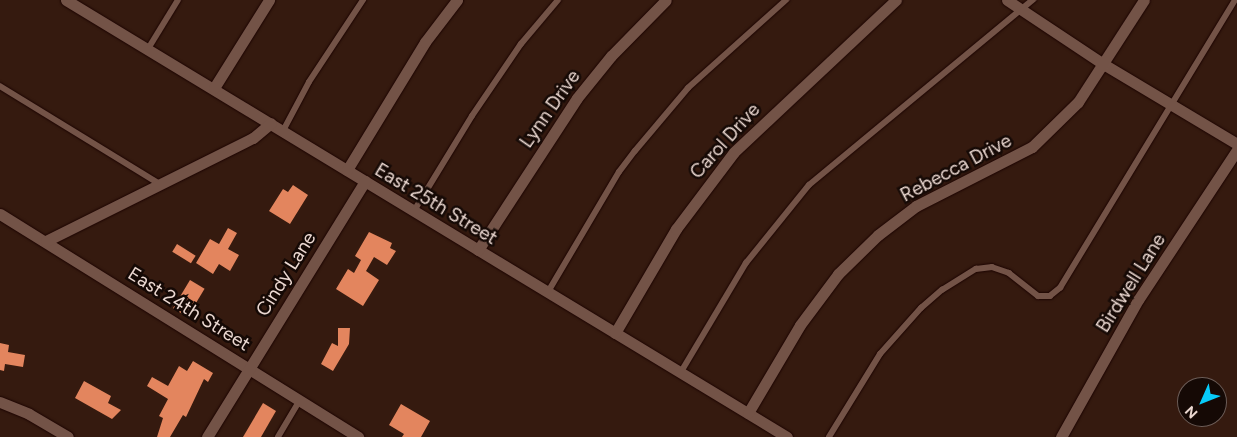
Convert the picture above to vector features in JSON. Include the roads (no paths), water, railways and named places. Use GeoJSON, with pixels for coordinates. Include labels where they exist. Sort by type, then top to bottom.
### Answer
{"type":"FeatureCollection","features":[{"type":"Feature","properties":{"kind":"street","name":"East 25th Street"},"geometry":{"type":"LineString","coordinates":[[66,0],[83,5],[148,49],[787,437]]}},
{"type":"Feature","properties":{"kind":"street"},"geometry":{"type":"LineString","coordinates":[[214,88],[269,0]]}},
{"type":"Feature","properties":{"kind":"street"},"geometry":{"type":"LineString","coordinates":[[347,170],[425,42],[457,0]]}},
{"type":"Feature","properties":{"kind":"street","name":"Lynn Drive"},"geometry":{"type":"LineString","coordinates":[[478,250],[577,98],[611,56],[666,0]]}},
{"type":"Feature","properties":{"kind":"street","name":"Carol Drive"},"geometry":{"type":"LineString","coordinates":[[615,333],[676,229],[734,152],[896,0]]}},
{"type":"Feature","properties":{"kind":"street"},"geometry":{"type":"LineString","coordinates":[[1007,0],[1104,65],[1237,144]]}},
{"type":"Feature","properties":{"kind":"street","name":"Rebecca Drive"},"geometry":{"type":"LineString","coordinates":[[748,413],[800,325],[838,274],[871,241],[916,206],[1032,147],[1078,102],[1104,65],[1144,0]]}},
{"type":"Feature","properties":{"kind":"street"},"geometry":{"type":"LineString","coordinates":[[46,241],[253,138],[271,123]]}},
{"type":"Feature","properties":{"kind":"street","name":"Birdwell Lane"},"geometry":{"type":"LineString","coordinates":[[1060,437],[1138,300],[1237,150]]}},
{"type":"Feature","properties":{"kind":"street","name":"Cindy Lane"},"geometry":{"type":"LineString","coordinates":[[207,437],[365,181]]}},
{"type":"Feature","properties":{"kind":"street","name":"East 24th Street"},"geometry":{"type":"LineString","coordinates":[[0,214],[249,367],[357,437]]}},
{"type":"Feature","properties":{"kind":"street"},"geometry":{"type":"LineString","coordinates":[[0,402],[29,414],[68,437]]}},
{"type":"Feature","properties":{"kind":"lane"},"geometry":{"type":"LineString","coordinates":[[148,49],[178,0]]}},
{"type":"Feature","properties":{"kind":"lane"},"geometry":{"type":"LineString","coordinates":[[283,131],[309,82],[363,0]]}},
{"type":"Feature","properties":{"kind":"lane"},"geometry":{"type":"LineString","coordinates":[[414,211],[472,116],[521,44],[558,0]]}},
{"type":"Feature","properties":{"kind":"lane"},"geometry":{"type":"LineString","coordinates":[[548,292],[614,180],[635,151],[688,88],[786,0]]}},
{"type":"Feature","properties":{"kind":"lane"},"geometry":{"type":"LineString","coordinates":[[680,372],[746,263],[809,185],[1023,11],[1033,0]]}},
{"type":"Feature","properties":{"kind":"lane"},"geometry":{"type":"LineString","coordinates":[[829,437],[880,354],[921,308],[942,290],[976,269],[992,266],[1009,273],[1038,296],[1044,298],[1055,293],[1234,0]]}},
{"type":"Feature","properties":{"kind":"lane"},"geometry":{"type":"LineString","coordinates":[[0,86],[160,184]]}},
{"type":"Feature","properties":{"kind":"lane"},"geometry":{"type":"LineString","coordinates":[[278,437],[300,400]]}}]}
